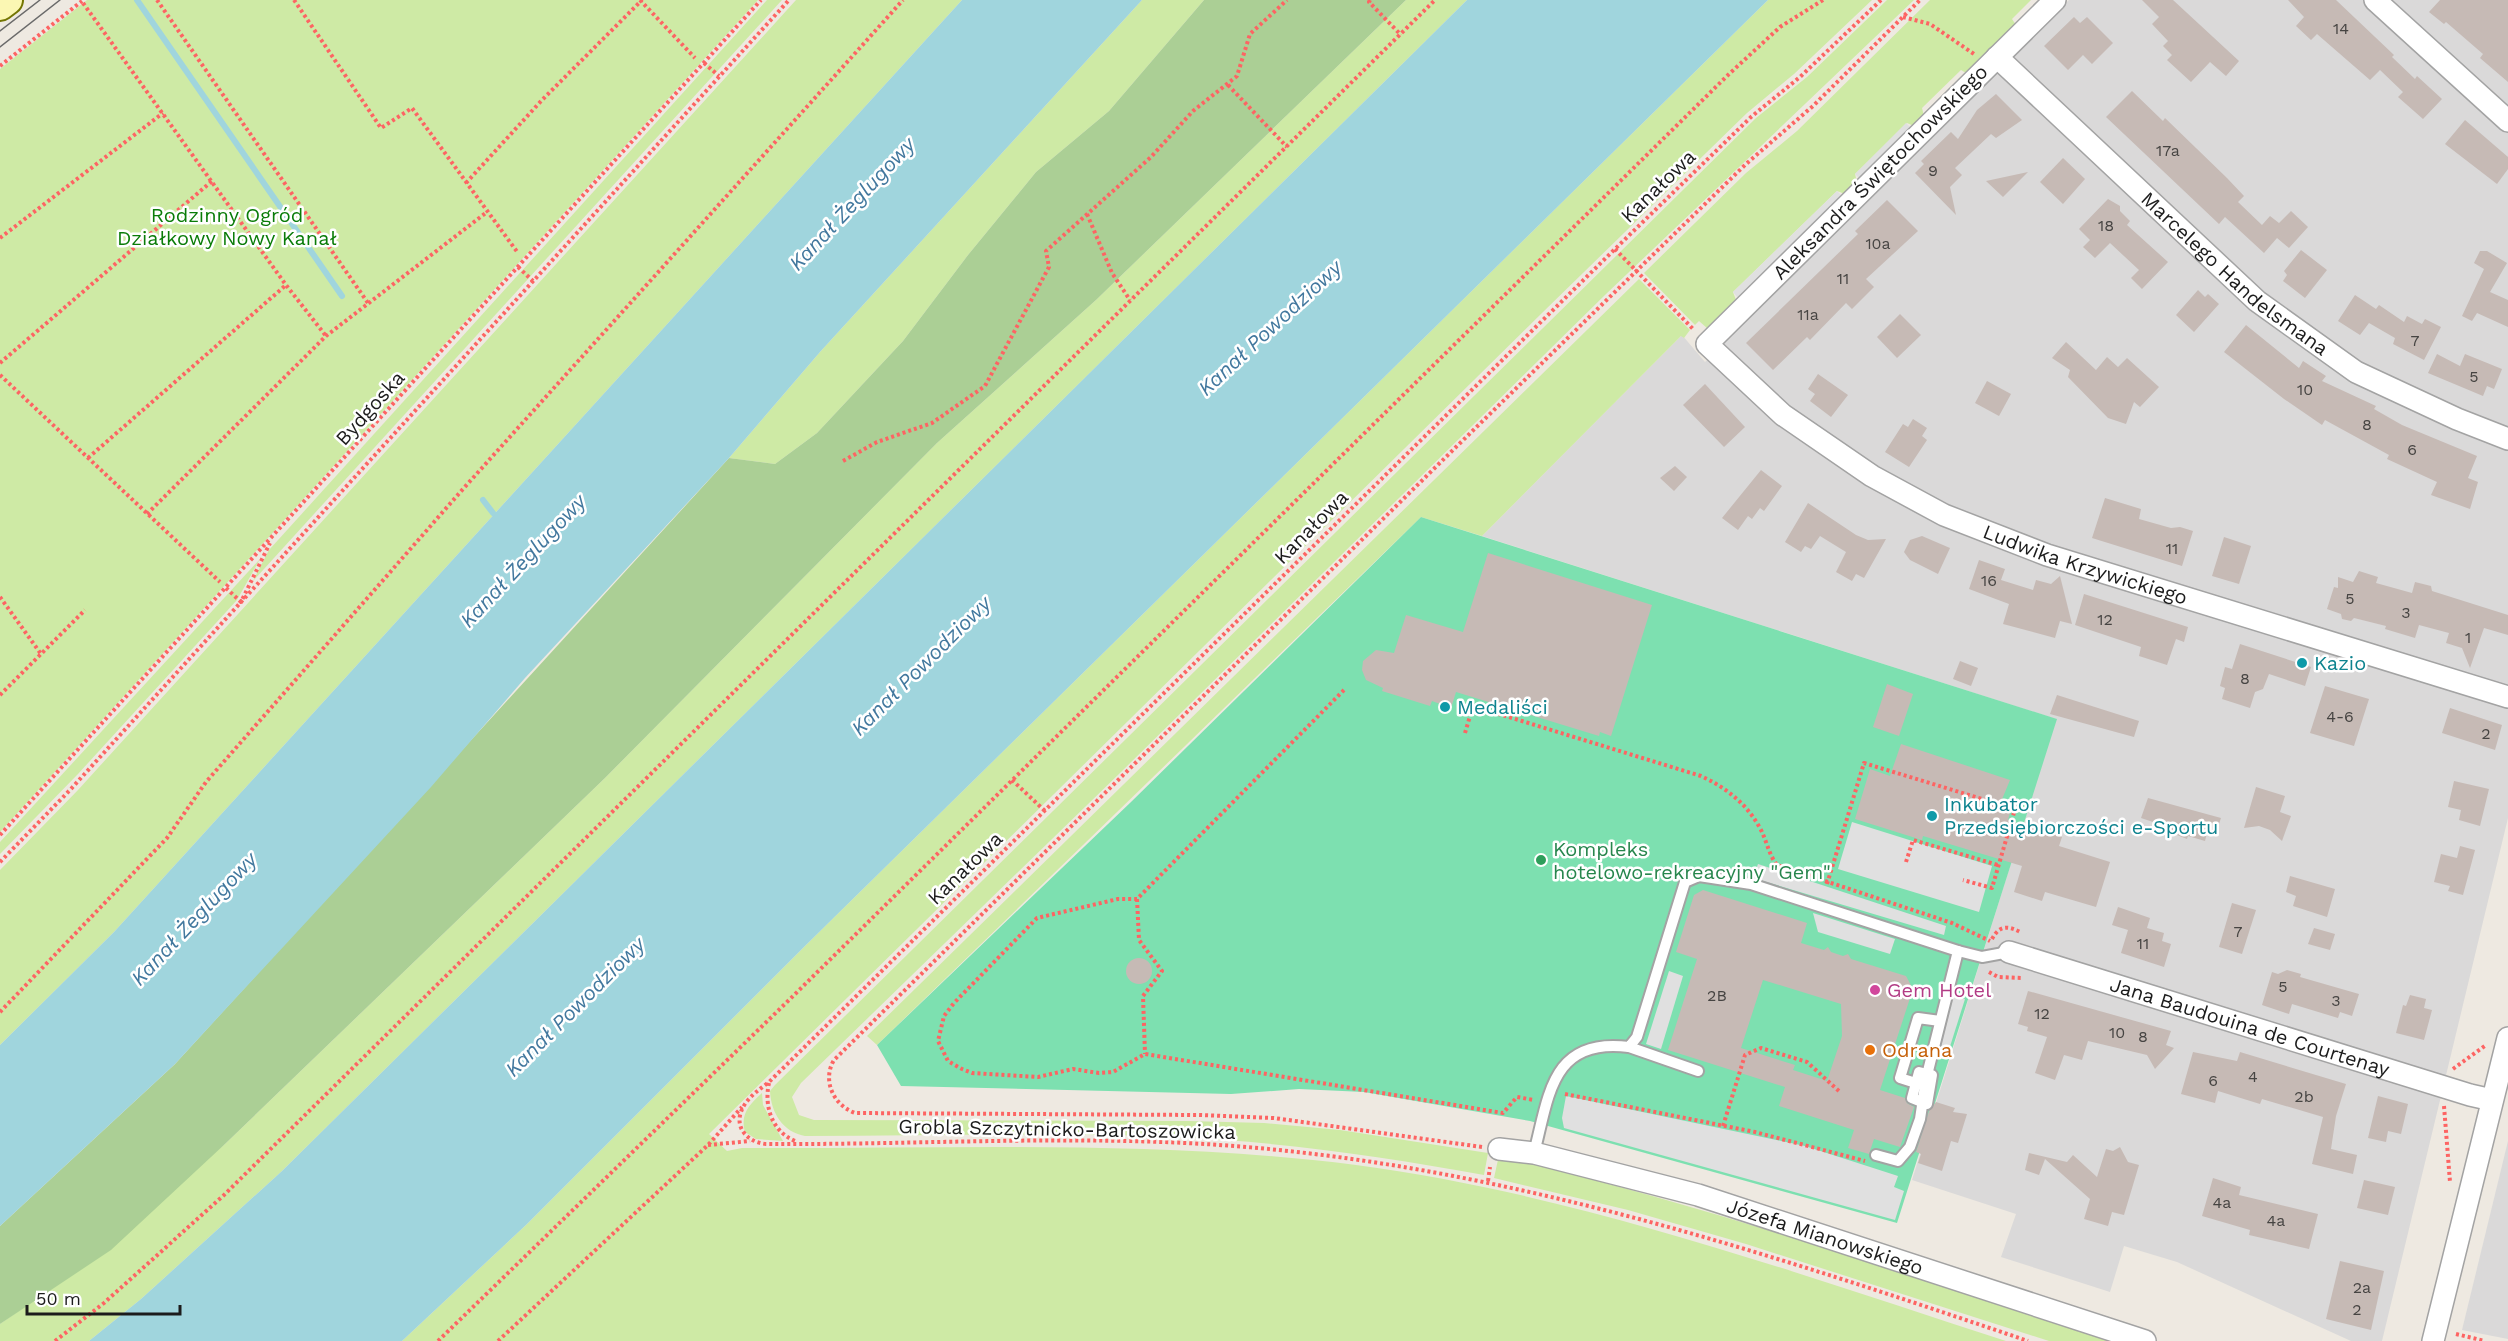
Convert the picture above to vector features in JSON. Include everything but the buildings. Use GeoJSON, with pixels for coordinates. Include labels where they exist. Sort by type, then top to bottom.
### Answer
{"type":"FeatureCollection","features":[{"type":"Feature","properties":{"kind":"street"},"geometry":{"type":"LineString","coordinates":[[0,6],[8,0]]}},
{"type":"Feature","properties":{"kind":"street","name":"Aleksandra Świętochowskiego"},"geometry":{"type":"LineString","coordinates":[[1707,344],[2055,0]]}},
{"type":"Feature","properties":{"kind":"street"},"geometry":{"type":"LineString","coordinates":[[2375,0],[2508,121]]}},
{"type":"Feature","properties":{"kind":"street","name":"Marcelego Handelsmana"},"geometry":{"type":"LineString","coordinates":[[1993,61],[2257,302],[2356,372],[2457,419],[2508,439]]}},
{"type":"Feature","properties":{"kind":"street","name":"Ludwika Krzywickiego"},"geometry":{"type":"LineString","coordinates":[[1707,344],[1783,415],[1872,476],[1944,515],[2047,555],[2508,698]]}},
{"type":"Feature","properties":{"kind":"street","name":"Jana Baudouina de Courtenay"},"geometry":{"type":"LineString","coordinates":[[2009,952],[2492,1100]]}},
{"type":"Feature","properties":{"kind":"street"},"geometry":{"type":"LineString","coordinates":[[2433,1341],[2492,1100],[2500,1039]]}},
{"type":"Feature","properties":{"kind":"street","name":"Józefa Mianowskiego"},"geometry":{"type":"LineString","coordinates":[[1499,1149],[1534,1153],[1698,1195],[2145,1341]]}},
{"type":"Feature","properties":{"kind":"lane"},"geometry":{"type":"LineString","coordinates":[[1629,1047],[1637,1037],[1642,1023],[1672,918],[1686,882],[1697,876],[1751,884],[1982,957],[2009,952]]}},
{"type":"Feature","properties":{"kind":"lane"},"geometry":{"type":"LineString","coordinates":[[1876,1155],[1898,1161],[1910,1147],[1922,1102],[1920,1085],[1927,1074],[1958,951]]}},
{"type":"Feature","properties":{"kind":"lane"},"geometry":{"type":"LineString","coordinates":[[1920,1085],[1900,1078],[1918,1018],[1940,1021]]}},
{"type":"Feature","properties":{"kind":"lane"},"geometry":{"type":"LineString","coordinates":[[1534,1153],[1549,1091],[1559,1071],[1586,1050],[1603,1046],[1629,1047],[1698,1071]]}},
{"type":"Feature","properties":{"kind":"lane"},"geometry":{"type":"LineString","coordinates":[[1922,1102],[1927,1104],[1932,1075],[1927,1074]]}},
{"type":"Feature","properties":{"kind":"path"},"geometry":{"type":"LineString","coordinates":[[157,0],[368,303]]}},
{"type":"Feature","properties":{"kind":"path"},"geometry":{"type":"LineString","coordinates":[[294,0],[381,128],[412,108],[518,253]]}},
{"type":"Feature","properties":{"kind":"path"},"geometry":{"type":"LineString","coordinates":[[465,183],[542,100],[641,0],[695,58]]}},
{"type":"Feature","properties":{"kind":"path","name":"Bydgoska"},"geometry":{"type":"LineString","coordinates":[[0,835],[761,0]]}},
{"type":"Feature","properties":{"kind":"path"},"geometry":{"type":"LineString","coordinates":[[0,862],[70,790],[789,0]]}},
{"type":"Feature","properties":{"kind":"path"},"geometry":{"type":"LineString","coordinates":[[0,1012],[167,838],[206,782],[268,711],[479,471],[903,0]]}},
{"type":"Feature","properties":{"kind":"path"},"geometry":{"type":"LineString","coordinates":[[843,461],[877,442],[932,423],[985,386],[1049,267],[1046,251],[1151,157],[1193,111],[1237,76],[1250,34],[1287,0]]}},
{"type":"Feature","properties":{"kind":"path"},"geometry":{"type":"LineString","coordinates":[[1370,0],[1369,2],[1401,35]]}},
{"type":"Feature","properties":{"kind":"path"},"geometry":{"type":"LineString","coordinates":[[55,1341],[104,1303],[224,1195],[1436,0]]}},
{"type":"Feature","properties":{"kind":"path"},"geometry":{"type":"LineString","coordinates":[[438,1341],[1720,83],[1780,27],[1823,0]]}},
{"type":"Feature","properties":{"kind":"path","name":"Kanałowa"},"geometry":{"type":"LineString","coordinates":[[498,1341],[708,1145],[743,1107],[1751,117],[1800,77],[1881,0]]}},
{"type":"Feature","properties":{"kind":"path"},"geometry":{"type":"LineString","coordinates":[[1499,1149],[1274,1118],[1199,1114],[855,1113],[843,1106],[830,1089],[828,1070],[834,1060],[1454,449],[1637,273],[1746,164],[1813,106],[1920,0]]}},
{"type":"Feature","properties":{"kind":"path"},"geometry":{"type":"LineString","coordinates":[[0,66],[82,2],[286,285],[326,336]]}},
{"type":"Feature","properties":{"kind":"path"},"geometry":{"type":"LineString","coordinates":[[1903,17],[1937,28],[1993,61]]}},
{"type":"Feature","properties":{"kind":"path"},"geometry":{"type":"LineString","coordinates":[[705,63],[719,76]]}},
{"type":"Feature","properties":{"kind":"path"},"geometry":{"type":"LineString","coordinates":[[1228,85],[1287,147]]}},
{"type":"Feature","properties":{"kind":"path"},"geometry":{"type":"LineString","coordinates":[[0,238],[163,113]]}},
{"type":"Feature","properties":{"kind":"path"},"geometry":{"type":"LineString","coordinates":[[0,363],[212,181]]}},
{"type":"Feature","properties":{"kind":"path"},"geometry":{"type":"LineString","coordinates":[[147,514],[326,336],[487,212]]}},
{"type":"Feature","properties":{"kind":"path"},"geometry":{"type":"LineString","coordinates":[[1087,213],[1112,273],[1130,300]]}},
{"type":"Feature","properties":{"kind":"path"},"geometry":{"type":"LineString","coordinates":[[1615,249],[1707,344]]}},
{"type":"Feature","properties":{"kind":"path"},"geometry":{"type":"LineString","coordinates":[[518,267],[533,282]]}},
{"type":"Feature","properties":{"kind":"path"},"geometry":{"type":"LineString","coordinates":[[88,458],[286,285]]}},
{"type":"Feature","properties":{"kind":"path"},"geometry":{"type":"LineString","coordinates":[[0,375],[220,582]]}},
{"type":"Feature","properties":{"kind":"path"},"geometry":{"type":"LineString","coordinates":[[241,602],[273,537]]}},
{"type":"Feature","properties":{"kind":"path"},"geometry":{"type":"LineString","coordinates":[[226,588],[241,602]]}},
{"type":"Feature","properties":{"kind":"path"},"geometry":{"type":"LineString","coordinates":[[0,597],[40,654]]}},
{"type":"Feature","properties":{"kind":"path"},"geometry":{"type":"LineString","coordinates":[[0,695],[85,610]]}},
{"type":"Feature","properties":{"kind":"path"},"geometry":{"type":"LineString","coordinates":[[1145,1054],[1143,996],[1162,971],[1139,940],[1137,899],[1344,690]]}},
{"type":"Feature","properties":{"kind":"path"},"geometry":{"type":"LineString","coordinates":[[1465,733],[1473,706],[1701,776],[1730,792],[1744,806],[1755,820],[1777,865],[1827,884],[1952,923],[1988,939],[2009,952]]}},
{"type":"Feature","properties":{"kind":"path"},"geometry":{"type":"LineString","coordinates":[[1827,884],[1864,763],[2015,809],[1992,888],[1963,880]]}},
{"type":"Feature","properties":{"kind":"path"},"geometry":{"type":"LineString","coordinates":[[1012,780],[1045,811]]}},
{"type":"Feature","properties":{"kind":"path"},"geometry":{"type":"LineString","coordinates":[[1906,862],[1913,840],[1998,865]]}},
{"type":"Feature","properties":{"kind":"path"},"geometry":{"type":"LineString","coordinates":[[1137,899],[1118,898],[1037,918],[945,1016],[938,1041],[948,1061],[972,1073],[1038,1077],[1073,1069],[1098,1073],[1113,1072],[1145,1054],[1503,1113],[1517,1097],[1546,1102]]}},
{"type":"Feature","properties":{"kind":"path"},"geometry":{"type":"LineString","coordinates":[[2447,1073],[2500,1039]]}},
{"type":"Feature","properties":{"kind":"path"},"geometry":{"type":"LineString","coordinates":[[1723,1126],[1745,1055],[1761,1048],[1807,1062],[1840,1092]]}},
{"type":"Feature","properties":{"kind":"path"},"geometry":{"type":"LineString","coordinates":[[769,1082],[765,1100],[771,1116],[786,1136],[800,1143]]}},
{"type":"Feature","properties":{"kind":"path"},"geometry":{"type":"LineString","coordinates":[[1549,1091],[1810,1145],[1870,1163],[1876,1155]]}},
{"type":"Feature","properties":{"kind":"path"},"geometry":{"type":"LineString","coordinates":[[743,1107],[740,1126],[742,1133],[750,1141]]}},
{"type":"Feature","properties":{"kind":"path","name":"Grobla Szczytnicko-Bartoszowicka"},"geometry":{"type":"LineString","coordinates":[[708,1145],[750,1141],[766,1144],[1136,1141],[1256,1148],[1390,1164],[1488,1181],[1599,1208],[1794,1265],[2028,1341]]}},
{"type":"Feature","properties":{"kind":"path"},"geometry":{"type":"LineString","coordinates":[[2454,1334],[2485,1341]]}},
{"type":"Feature","properties":{"kind":"shaded area"},"geometry":{"type":"Polygon","coordinates":[[[2069,0],[2508,0],[2508,818],[2382,1341],[2351,1341],[2177,1262],[2124,1246],[2110,1292],[2001,1257],[2016,1214],[1912,1180],[2056,719],[1482,536],[1682,335],[1705,362],[2069,0]]]}},
{"type":"Feature","properties":{"kind":"shaded area"},"geometry":{"type":"Polygon","coordinates":[[[1906,123],[1912,129],[1860,179],[1855,174],[1906,123]]]}},
{"type":"Feature","properties":{"kind":"shaded area"},"geometry":{"type":"Polygon","coordinates":[[[1837,191],[1843,197],[1738,298],[1733,292],[1837,191]]]}},
{"type":"Feature","properties":{"kind":"shaded area"},"geometry":{"type":"Polygon","coordinates":[[[1852,822],[1992,866],[1979,912],[1838,869],[1852,822]]]}},
{"type":"Feature","properties":{"kind":"shaded area"},"geometry":{"type":"Polygon","coordinates":[[[1758,864],[1946,926],[1944,935],[1753,878],[1758,864]]]}},
{"type":"Feature","properties":{"kind":"shaded area"},"geometry":{"type":"Polygon","coordinates":[[[1813,913],[1895,939],[1890,954],[1818,932],[1813,913]]]}},
{"type":"Feature","properties":{"kind":"shaded area"},"geometry":{"type":"Polygon","coordinates":[[[1669,971],[1683,976],[1661,1049],[1646,1044],[1669,971]]]}},
{"type":"Feature","properties":{"kind":"shaded area"},"geometry":{"type":"Polygon","coordinates":[[[1953,995],[1965,999],[1947,1056],[1938,1052],[1953,995]]]}},
{"type":"Feature","properties":{"kind":"shaded area"},"geometry":{"type":"Polygon","coordinates":[[[1566,1096],[1805,1146],[1898,1176],[1894,1187],[1904,1191],[1895,1220],[1564,1128],[1562,1118],[1566,1096]]]}},
{"type":"Feature","properties":{"kind":"shaded area"},"geometry":{"type":"Polygon","coordinates":[[[2508,1141],[2508,1339],[2462,1330],[2508,1141]]]}},
{"type":"Feature","properties":{"kind":"green space","name":"Rodzinny Ogród Działkowy Nowy Kanał"},"geometry":{"type":"Polygon","coordinates":[[[87,0],[758,0],[0,832],[0,69],[87,0]]]}},
{"type":"Feature","properties":{"kind":"green space"},"geometry":{"type":"Polygon","coordinates":[[[767,0],[782,0],[253,581],[269,550],[767,0]]]}},
{"type":"Feature","properties":{"kind":"green space"},"geometry":{"type":"Polygon","coordinates":[[[796,0],[962,0],[114,932],[0,1045],[0,870],[78,790],[796,0]]]}},
{"type":"Feature","properties":{"kind":"green space"},"geometry":{"type":"Polygon","coordinates":[[[1142,0],[1204,0],[1109,111],[1036,172],[968,255],[903,341],[817,433],[775,464],[729,458],[820,352],[1142,0]]]}},
{"type":"Feature","properties":{"kind":"green space"},"geometry":{"type":"Polygon","coordinates":[[[1204,0],[1406,0],[1096,300],[937,443],[605,778],[225,1144],[111,1250],[0,1324],[0,1226],[175,1064],[729,458],[775,464],[817,433],[903,341],[968,255],[1036,172],[1109,111],[1204,0]]]}},
{"type":"Feature","properties":{"kind":"green space"},"geometry":{"type":"Polygon","coordinates":[[[1406,0],[1467,0],[282,1171],[141,1299],[89,1341],[0,1341],[0,1324],[34,1300],[225,1144],[605,778],[937,443],[1096,300],[1406,0]]]}},
{"type":"Feature","properties":{"kind":"green space"},"geometry":{"type":"Polygon","coordinates":[[[1768,0],[1872,0],[1794,74],[1747,113],[709,1134],[727,1151],[742,1148],[1127,1148],[1280,1157],[1356,1165],[1438,1178],[1521,1195],[1685,1238],[2006,1341],[402,1341],[526,1225],[806,945],[1768,0]]]}},
{"type":"Feature","properties":{"kind":"green space"},"geometry":{"type":"Polygon","coordinates":[[[1887,0],[1914,0],[1605,295],[1120,773],[801,1083],[792,1097],[799,1115],[814,1120],[1189,1121],[1264,1123],[1340,1130],[1488,1153],[1484,1175],[1331,1151],[1216,1139],[1084,1135],[805,1136],[785,1126],[776,1114],[771,1099],[770,1091],[775,1085],[1756,118],[1807,77],[1887,0]]]}},
{"type":"Feature","properties":{"kind":"green space"},"geometry":{"type":"Polygon","coordinates":[[[1930,0],[2031,0],[2012,19],[2016,25],[1969,72],[1961,70],[1922,108],[1924,116],[1914,126],[1907,123],[1855,174],[1857,182],[1845,194],[1837,191],[1733,292],[1736,300],[1708,329],[1699,321],[1695,325],[1644,273],[1746,173],[1797,131],[1930,0]]]}},
{"type":"Feature","properties":{"kind":"green space"},"geometry":{"type":"Polygon","coordinates":[[[1639,279],[1690,330],[1684,338],[1681,336],[1482,536],[1421,517],[877,1045],[867,1036],[1639,279]]]}},
{"type":"Feature","properties":{"kind":"green space","name":"Kompleks hotelowo-rekreacyjny \"Gem\""},"geometry":{"type":"Polygon","coordinates":[[[1421,517],[2057,719],[1897,1223],[1530,1121],[1364,1092],[1299,1089],[1231,1094],[901,1086],[877,1045],[1131,802],[1421,517]]]}},
{"type":"Feature","properties":{"kind":"green space"},"geometry":{"type":"Polygon","coordinates":[[[260,559],[237,600],[78,774],[0,854],[0,842],[260,559]]]}},
{"type":"Feature","properties":{"kind":"green space"},"geometry":{"type":"Polygon","coordinates":[[[762,1093],[763,1105],[783,1141],[756,1139],[745,1132],[744,1120],[747,1110],[762,1093]]]}},
{"type":"Feature","properties":{"kind":"green space"},"geometry":{"type":"Polygon","coordinates":[[[1499,1155],[1654,1196],[1807,1242],[2112,1341],[2049,1341],[1746,1244],[1628,1210],[1494,1178],[1499,1155]]]}},
{"type":"Feature","properties":{"kind":"water","name":"Kanał Żeglugowy"},"geometry":{"type":"Polygon","coordinates":[[[962,0],[1142,0],[820,352],[729,458],[525,678],[431,787],[175,1064],[0,1226],[0,1045],[114,932],[962,0]]]}},
{"type":"Feature","properties":{"kind":"water","name":"Kanał Powodziowy"},"geometry":{"type":"Polygon","coordinates":[[[1467,0],[1768,0],[806,945],[526,1225],[402,1341],[89,1341],[141,1299],[282,1171],[1467,0]]]}},
{"type":"Feature","properties":{"kind":"waterway"},"geometry":{"type":"LineString","coordinates":[[137,0],[342,296]]}},
{"type":"Feature","properties":{"kind":"waterway"},"geometry":{"type":"LineString","coordinates":[[483,500],[493,513]]}},
{"type":"Feature","properties":{"kind":"tram line"},"geometry":{"type":"LineString","coordinates":[[0,31],[40,0]]}},
{"type":"Feature","properties":{"kind":"tram line"},"geometry":{"type":"LineString","coordinates":[[0,47],[60,0]]}},
{"type":"Feature","properties":{"kind":"place","name":"Kazio"},"geometry":{"type":"Point","coordinates":[2302,663]}},
{"type":"Feature","properties":{"kind":"place","name":"Medaliści"},"geometry":{"type":"Point","coordinates":[1445,707]}},
{"type":"Feature","properties":{"kind":"place","name":"Inkubator Przedsiębiorczości e-Sportu"},"geometry":{"type":"Point","coordinates":[1932,816]}},
{"type":"Feature","properties":{"kind":"place","name":"Kompleks hotelowo-rekreacyjny \"Gem\""},"geometry":{"type":"Point","coordinates":[1541,860]}},
{"type":"Feature","properties":{"kind":"place","name":"Gem Hotel"},"geometry":{"type":"Point","coordinates":[1875,990]}},
{"type":"Feature","properties":{"kind":"place","name":"Odrana"},"geometry":{"type":"Point","coordinates":[1870,1050]}}]}
